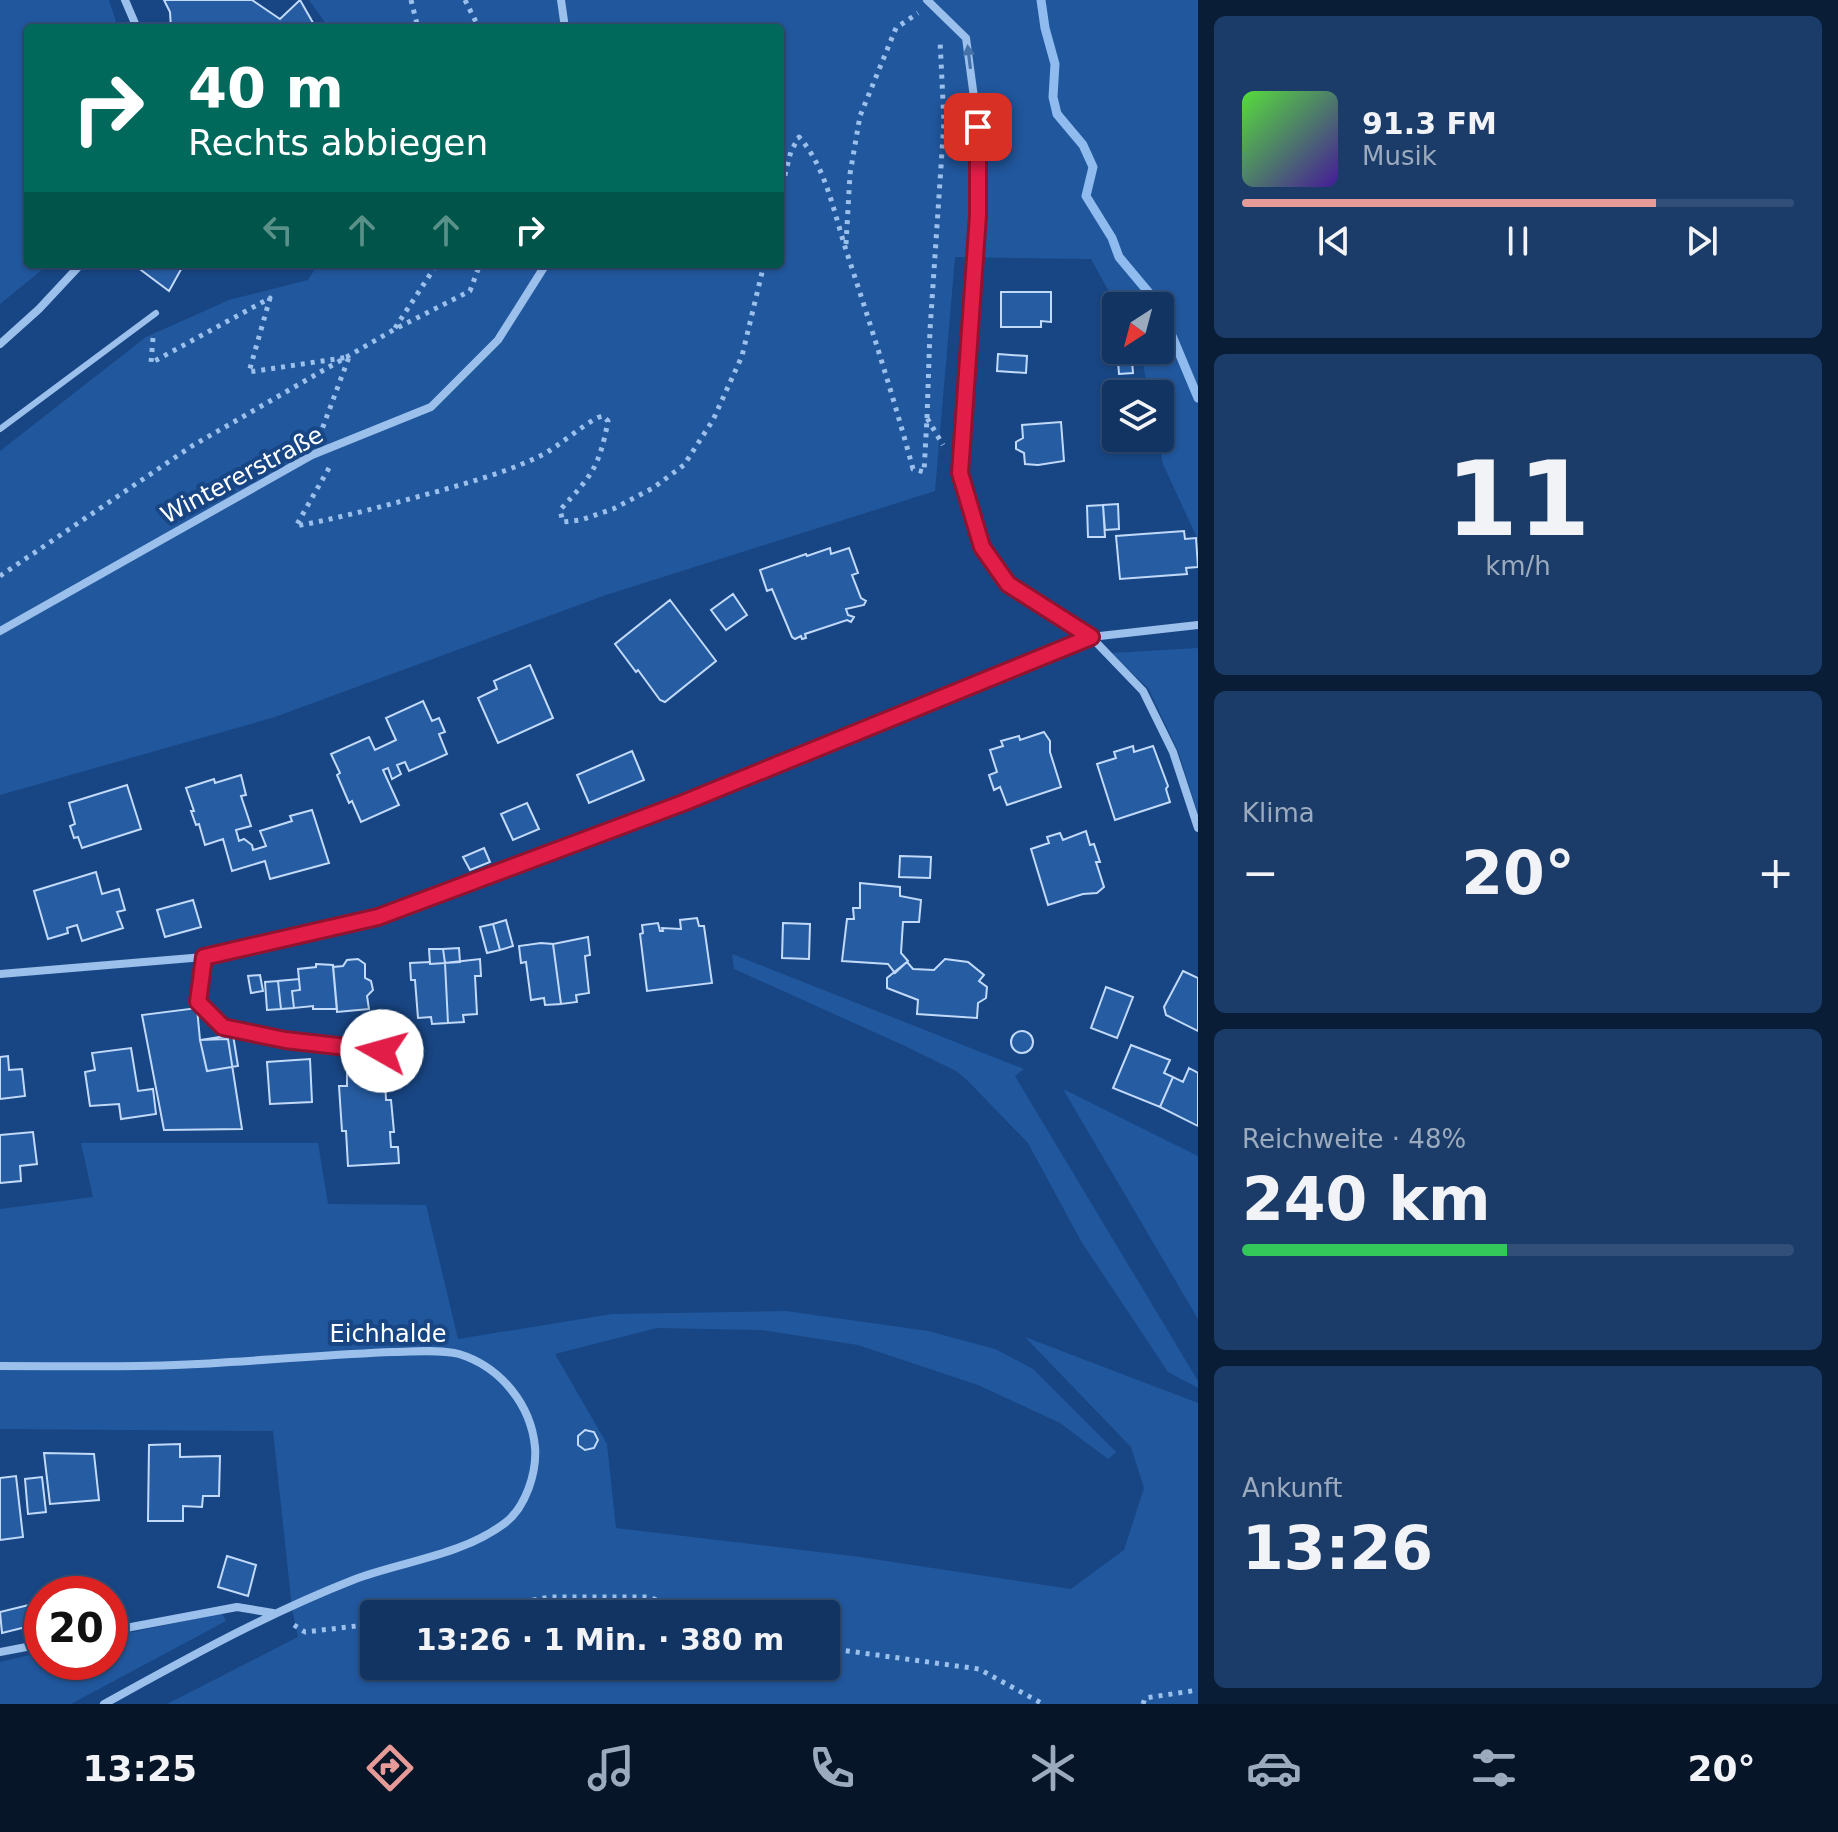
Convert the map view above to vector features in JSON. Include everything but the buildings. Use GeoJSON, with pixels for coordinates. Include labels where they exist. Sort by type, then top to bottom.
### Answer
{"type":"FeatureCollection","features":[{"type":"Feature","properties":{"kind":"street"},"geometry":{"type":"LineString","coordinates":[[125,0],[135,24]]}},
{"type":"Feature","properties":{"kind":"street"},"geometry":{"type":"LineString","coordinates":[[561,0],[564,24]]}},
{"type":"Feature","properties":{"kind":"street"},"geometry":{"type":"LineString","coordinates":[[929,2],[966,38],[978,127],[978,215],[960,473],[982,547],[1008,584],[1091,637],[1143,691],[1173,752],[1198,828]]}},
{"type":"Feature","properties":{"kind":"street"},"geometry":{"type":"LineString","coordinates":[[0,344],[77,268]]}},
{"type":"Feature","properties":{"kind":"street","name":"Wintererstraße"},"geometry":{"type":"LineString","coordinates":[[0,631],[312,455],[431,407],[498,340],[543,268]]}},
{"type":"Feature","properties":{"kind":"street"},"geometry":{"type":"LineString","coordinates":[[0,974],[204,957],[378,917],[698,797],[1091,637],[1198,625]]}},
{"type":"Feature","properties":{"kind":"street","name":"Eichhalde"},"geometry":{"type":"LineString","coordinates":[[0,1366],[227,1363],[317,1355],[409,1352],[458,1354],[496,1372],[519,1399],[533,1430],[536,1464],[526,1494],[508,1521],[472,1542],[357,1579],[274,1613],[104,1704]]}},
{"type":"Feature","properties":{"kind":"street"},"geometry":{"type":"LineString","coordinates":[[128,1628],[237,1607],[274,1613]]}},
{"type":"Feature","properties":{"kind":"street"},"geometry":{"type":"LineString","coordinates":[[0,1652],[24,1647]]}},
{"type":"Feature","properties":{"kind":"lane"},"geometry":{"type":"LineString","coordinates":[[0,429],[156,313]]}},
{"type":"Feature","properties":{"kind":"lane"},"geometry":{"type":"LineString","coordinates":[[204,957],[198,1002],[223,1027],[285,1040],[382,1051]]}},
{"type":"Feature","properties":{"kind":"path"},"geometry":{"type":"LineString","coordinates":[[411,0],[417,24]]}},
{"type":"Feature","properties":{"kind":"path"},"geometry":{"type":"LineString","coordinates":[[465,0],[477,24]]}},
{"type":"Feature","properties":{"kind":"path"},"geometry":{"type":"LineString","coordinates":[[784,179],[791,151],[799,137],[810,149],[820,173],[890,385],[913,469],[924,472],[944,122],[939,33],[929,2],[896,28],[860,116],[850,174],[846,249]]}},
{"type":"Feature","properties":{"kind":"path"},"geometry":{"type":"LineString","coordinates":[[395,329],[434,268]]}},
{"type":"Feature","properties":{"kind":"path"},"geometry":{"type":"LineString","coordinates":[[0,576],[192,446],[395,329],[470,291],[479,268]]}},
{"type":"Feature","properties":{"kind":"path"},"geometry":{"type":"LineString","coordinates":[[343,445],[296,526],[351,516],[485,478],[543,455],[572,438],[595,417],[603,416],[608,421],[600,458],[590,478],[560,510],[563,522],[581,520],[613,509],[653,488],[684,465],[713,420],[742,356],[763,268]]}},
{"type":"Feature","properties":{"kind":"path"},"geometry":{"type":"LineString","coordinates":[[156,313],[151,363],[270,298],[249,372],[349,357]]}},
{"type":"Feature","properties":{"kind":"path"},"geometry":{"type":"LineString","coordinates":[[312,455],[349,357]]}},
{"type":"Feature","properties":{"kind":"path"},"geometry":{"type":"LineString","coordinates":[[927,418],[960,473]]}},
{"type":"Feature","properties":{"kind":"path"},"geometry":{"type":"LineString","coordinates":[[533,1600],[550,1597],[648,1597],[658,1600]]}},
{"type":"Feature","properties":{"kind":"path"},"geometry":{"type":"LineString","coordinates":[[274,1613],[305,1632],[360,1626]]}},
{"type":"Feature","properties":{"kind":"path"},"geometry":{"type":"LineString","coordinates":[[840,1650],[979,1669],[1043,1704]]}},
{"type":"Feature","properties":{"kind":"path"},"geometry":{"type":"LineString","coordinates":[[1143,1704],[1145,1698],[1198,1690]]}},
{"type":"Feature","properties":{"kind":"shaded area"},"geometry":{"type":"Polygon","coordinates":[[[0,0],[109,0],[117,24],[24,24],[24,268],[44,268],[0,304],[0,0]]]}},
{"type":"Feature","properties":{"kind":"shaded area"},"geometry":{"type":"Polygon","coordinates":[[[309,0],[1198,0],[1198,540],[1163,464],[1161,452],[1174,452],[1174,380],[1146,380],[1143,364],[1174,364],[1174,292],[1109,292],[1091,259],[955,257],[935,491],[606,595],[275,717],[0,795],[0,451],[146,337],[229,300],[308,280],[316,268],[784,268],[784,24],[326,24],[309,0]]]}},
{"type":"Feature","properties":{"kind":"shaded area"},"geometry":{"type":"Polygon","coordinates":[[[1198,648],[1198,814],[1178,751],[1148,688],[1111,653],[1198,648]]]}},
{"type":"Feature","properties":{"kind":"shaded area"},"geometry":{"type":"Polygon","coordinates":[[[732,954],[1024,1069],[1015,1076],[1198,1381],[1198,1388],[1168,1372],[1081,1241],[1028,1143],[966,1079],[905,1046],[734,969],[732,954]]]}},
{"type":"Feature","properties":{"kind":"shaded area"},"geometry":{"type":"Polygon","coordinates":[[[1063,1089],[1198,1156],[1198,1319],[1063,1089]]]}},
{"type":"Feature","properties":{"kind":"shaded area"},"geometry":{"type":"Polygon","coordinates":[[[81,1143],[318,1143],[328,1204],[426,1205],[458,1339],[612,1314],[786,1311],[928,1331],[995,1349],[1033,1369],[1116,1452],[1108,1459],[1060,1423],[978,1385],[858,1345],[762,1330],[657,1328],[555,1354],[607,1444],[616,1528],[860,1557],[1071,1589],[1124,1550],[1144,1488],[1131,1447],[1025,1337],[1198,1403],[1198,1704],[167,1704],[298,1637],[292,1608],[273,1431],[0,1429],[0,1209],[93,1197],[81,1143]]]}},
{"type":"Feature","properties":{"kind":"shaded area"},"geometry":{"type":"Polygon","coordinates":[[[222,1613],[226,1621],[128,1673],[128,1633],[222,1613]]]}},
{"type":"Feature","properties":{"kind":"shaded area"},"geometry":{"type":"Polygon","coordinates":[[[24,1656],[24,1680],[116,1680],[71,1704],[0,1704],[0,1662],[24,1656]]]}},
{"type":"Feature","properties":{"kind":"waterway"},"geometry":{"type":"LineString","coordinates":[[1041,0],[1055,64],[1053,97],[1057,114],[1083,145],[1093,167],[1086,196],[1112,238],[1119,257],[1148,292]]}},
{"type":"Feature","properties":{"kind":"waterway"},"geometry":{"type":"LineString","coordinates":[[1174,341],[1198,398]]}},
{"type":"Feature","properties":{"kind":"route"},"geometry":{"type":"LineString","coordinates":[[382,1051],[285,1040],[223,1027],[198,1002],[204,957],[378,917],[683,803],[1091,637],[1008,584],[982,547],[960,473],[978,215],[978,127]]}}]}
